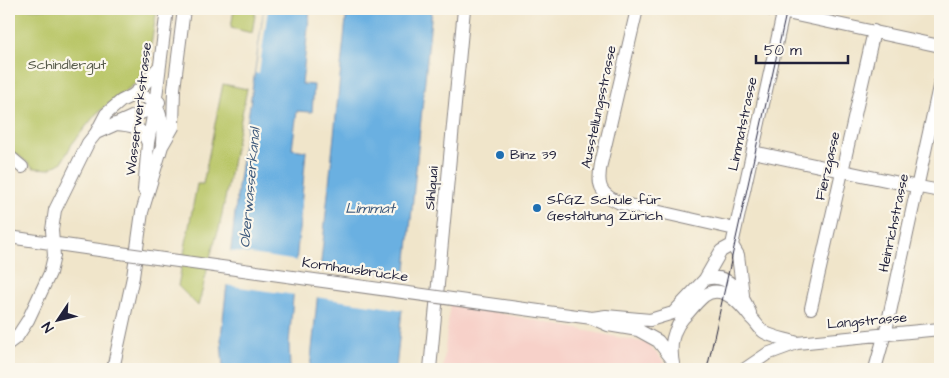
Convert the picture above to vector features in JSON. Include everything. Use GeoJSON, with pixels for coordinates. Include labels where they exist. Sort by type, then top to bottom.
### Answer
{"type":"FeatureCollection","features":[{"type":"Feature","properties":{"kind":"street","name":"Wasserwerkstrasse"},"geometry":{"type":"LineString","coordinates":[[113,369],[133,277],[142,212],[148,143],[155,105],[167,9]]}},
{"type":"Feature","properties":{"kind":"street","name":"Wasserwerkstrasse"},"geometry":{"type":"LineString","coordinates":[[142,212],[162,146],[173,127],[174,89],[184,9]]}},
{"type":"Feature","properties":{"kind":"street","name":"Sihlquai"},"geometry":{"type":"LineString","coordinates":[[430,369],[464,9]]}},
{"type":"Feature","properties":{"kind":"street","name":"Ausstellungsstrasse"},"geometry":{"type":"LineString","coordinates":[[636,9],[598,183],[610,199],[620,203],[736,229]]}},
{"type":"Feature","properties":{"kind":"street"},"geometry":{"type":"LineString","coordinates":[[768,9],[784,10],[940,46]]}},
{"type":"Feature","properties":{"kind":"street","name":"Limmatstrasse"},"geometry":{"type":"LineString","coordinates":[[732,245],[784,10]]}},
{"type":"Feature","properties":{"kind":"street","name":"Fierzgasse"},"geometry":{"type":"LineString","coordinates":[[811,308],[874,31]]}},
{"type":"Feature","properties":{"kind":"street"},"geometry":{"type":"LineString","coordinates":[[9,343],[17,336],[28,320],[50,273],[54,256],[52,230],[55,210],[88,143],[96,133],[106,114],[121,101],[133,95],[159,68]]}},
{"type":"Feature","properties":{"kind":"street","name":"Heinrichstrasse"},"geometry":{"type":"LineString","coordinates":[[875,369],[940,82]]}},
{"type":"Feature","properties":{"kind":"street"},"geometry":{"type":"LineString","coordinates":[[96,133],[155,105],[174,89]]}},
{"type":"Feature","properties":{"kind":"street"},"geometry":{"type":"LineString","coordinates":[[133,95],[146,97],[159,110],[163,126],[162,146]]}},
{"type":"Feature","properties":{"kind":"street"},"geometry":{"type":"LineString","coordinates":[[115,124],[135,126],[144,135],[148,143]]}},
{"type":"Feature","properties":{"kind":"street"},"geometry":{"type":"LineString","coordinates":[[753,152],[940,191]]}},
{"type":"Feature","properties":{"kind":"street"},"geometry":{"type":"LineString","coordinates":[[9,156],[22,167]]}},
{"type":"Feature","properties":{"kind":"street","name":"Kornhausbrücke"},"geometry":{"type":"LineString","coordinates":[[9,237],[592,318]]}},
{"type":"Feature","properties":{"kind":"street"},"geometry":{"type":"LineString","coordinates":[[592,318],[606,316],[650,320],[673,313],[705,279],[721,251],[732,245],[738,255],[743,296],[752,318]]}},
{"type":"Feature","properties":{"kind":"street"},"geometry":{"type":"LineString","coordinates":[[705,279],[715,277],[730,283],[743,296]]}},
{"type":"Feature","properties":{"kind":"street"},"geometry":{"type":"LineString","coordinates":[[675,366],[672,339],[679,322],[707,294],[724,293],[735,301],[762,331],[797,343]]}},
{"type":"Feature","properties":{"kind":"street"},"geometry":{"type":"LineString","coordinates":[[592,318],[646,333],[658,341],[675,366]]}},
{"type":"Feature","properties":{"kind":"street","name":"Langstrasse"},"geometry":{"type":"LineString","coordinates":[[797,343],[940,329]]}},
{"type":"Feature","properties":{"kind":"street"},"geometry":{"type":"LineString","coordinates":[[745,369],[767,354],[797,343]]}},
{"type":"Feature","properties":{"kind":"shaded area"},"geometry":{"type":"Polygon","coordinates":[[[450,303],[647,343],[664,361],[666,369],[443,369],[450,303]]]}},
{"type":"Feature","properties":{"kind":"green space","name":"Schindlergut"},"geometry":{"type":"Polygon","coordinates":[[[9,9],[157,9],[147,69],[137,82],[96,114],[72,144],[62,162],[49,169],[34,168],[9,148],[9,9]]]}},
{"type":"Feature","properties":{"kind":"green space"},"geometry":{"type":"Polygon","coordinates":[[[234,9],[256,9],[252,33],[231,28],[234,9]]]}},
{"type":"Feature","properties":{"kind":"green space"},"geometry":{"type":"Polygon","coordinates":[[[223,84],[247,89],[219,229],[198,306],[178,286],[197,184],[203,184],[223,84]]]}},
{"type":"Feature","properties":{"kind":"water","name":"Oberwasserkanal"},"geometry":{"type":"Polygon","coordinates":[[[264,9],[310,9],[302,84],[314,85],[312,112],[297,111],[292,149],[306,151],[289,343],[290,369],[223,369],[221,337],[238,187],[264,9]]]}},
{"type":"Feature","properties":{"kind":"water","name":"Limmat"},"geometry":{"type":"Polygon","coordinates":[[[347,9],[432,9],[396,369],[310,369],[347,9]]]}},
{"type":"Feature","properties":{"kind":"pier"},"geometry":{"type":"Polygon","coordinates":[[[264,9],[268,9],[259,74],[255,73],[264,9]]]}},
{"type":"Feature","properties":{"kind":"pier"},"geometry":{"type":"Polygon","coordinates":[[[229,251],[299,261],[295,295],[225,285],[229,251]]]}},
{"type":"Feature","properties":{"kind":"pier"},"geometry":{"type":"Polygon","coordinates":[[[319,264],[408,276],[405,310],[315,297],[319,264]]]}},
{"type":"Feature","properties":{"kind":"tram line"},"geometry":{"type":"LineString","coordinates":[[707,369],[787,9]]}},
{"type":"Feature","properties":{"kind":"place","name":"Binz 39"},"geometry":{"type":"Point","coordinates":[500,155]}},
{"type":"Feature","properties":{"kind":"place","name":"SfGZ Schule für Gestaltung Zürich"},"geometry":{"type":"Point","coordinates":[537,208]}}]}
